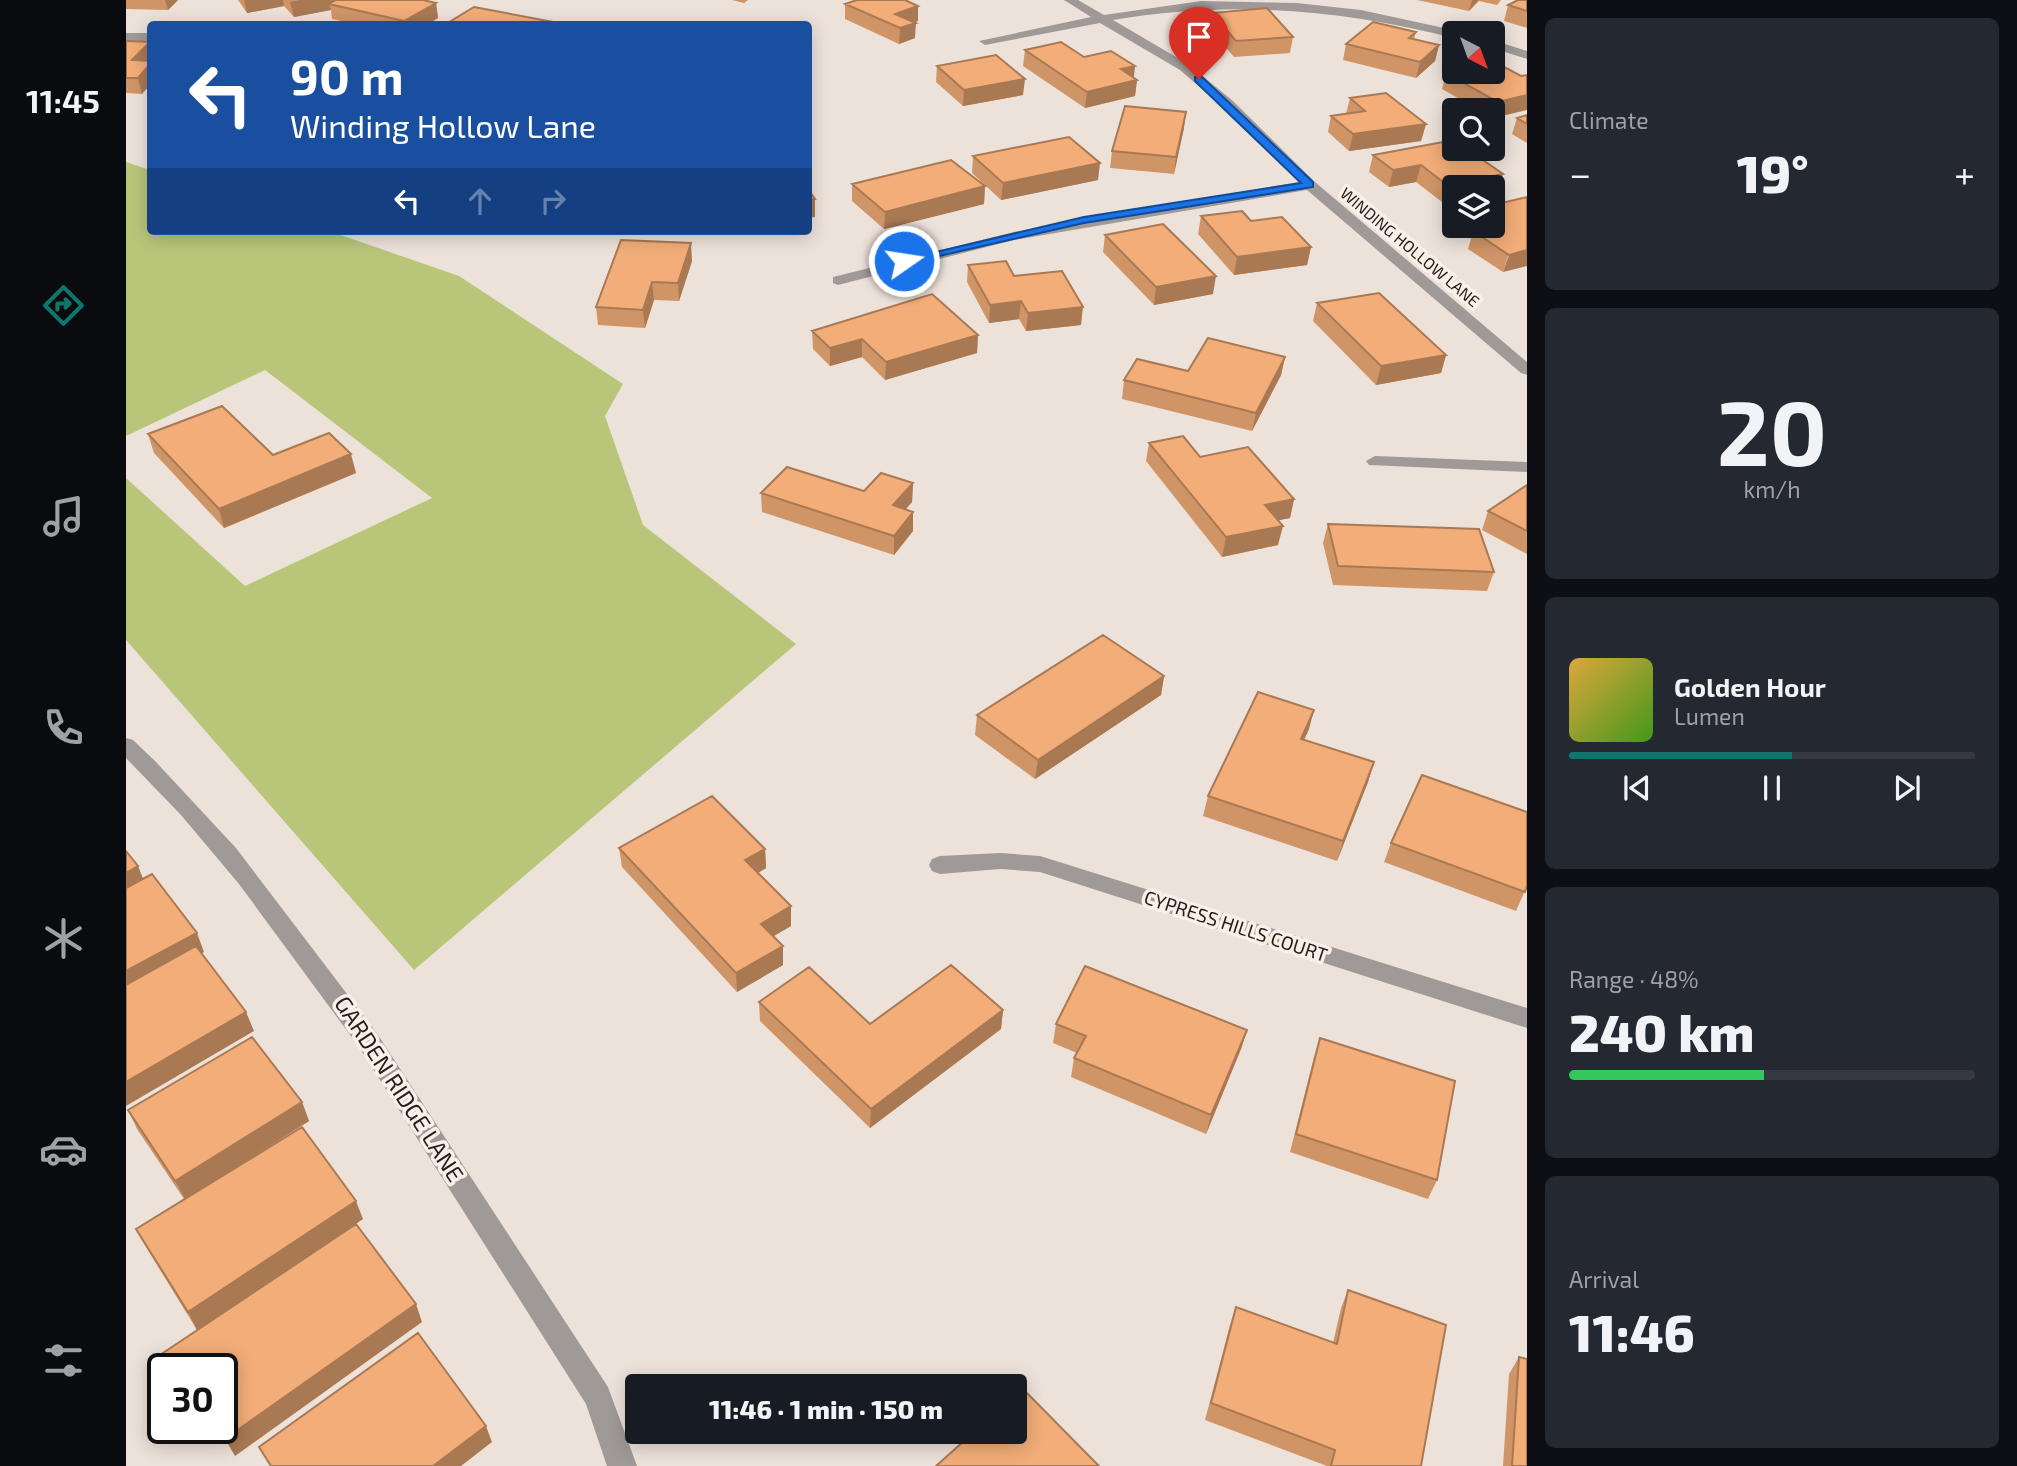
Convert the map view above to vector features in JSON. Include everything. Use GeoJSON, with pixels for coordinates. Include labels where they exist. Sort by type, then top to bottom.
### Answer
{"type":"FeatureCollection","features":[{"type":"Feature","properties":{"kind":"street","name":"WINDING HOLLOW LANE"},"geometry":{"type":"LineString","coordinates":[[1070,0],[1184,67],[1228,104],[1310,185],[1527,370]]}},
{"type":"Feature","properties":{"kind":"street"},"geometry":{"type":"LineString","coordinates":[[985,41],[1203,5],[1288,5],[1401,20],[1442,31]]}},
{"type":"Feature","properties":{"kind":"street"},"geometry":{"type":"LineString","coordinates":[[126,37],[147,37]]}},
{"type":"Feature","properties":{"kind":"street"},"geometry":{"type":"LineString","coordinates":[[1505,48],[1527,55]]}},
{"type":"Feature","properties":{"kind":"street"},"geometry":{"type":"LineString","coordinates":[[838,281],[904,261],[1084,220],[1310,185]]}},
{"type":"Feature","properties":{"kind":"street"},"geometry":{"type":"LineString","coordinates":[[1375,461],[1527,467]]}},
{"type":"Feature","properties":{"kind":"street","name":"GARDEN RIDGE LANE"},"geometry":{"type":"LineString","coordinates":[[126,746],[156,773],[223,846],[352,1013],[598,1397],[622,1466]]}},
{"type":"Feature","properties":{"kind":"street","name":"CYPRESS HILLS COURT"},"geometry":{"type":"LineString","coordinates":[[940,865],[1000,861],[1040,863],[1527,1018]]}},
{"type":"Feature","properties":{"kind":"green space"},"geometry":{"type":"Polygon","coordinates":[[[126,162],[147,169],[147,235],[341,235],[459,276],[623,384],[605,416],[643,525],[796,644],[414,970],[126,640],[126,478],[245,586],[432,498],[265,370],[126,436],[126,162]]]}},
{"type":"Feature","properties":{"kind":"building"},"geometry":{"type":"Polygon","coordinates":[[[336,0],[423,0],[436,3],[404,21],[329,4],[336,0]]]}},
{"type":"Feature","properties":{"kind":"building"},"geometry":{"type":"Polygon","coordinates":[[[857,0],[905,0],[918,6],[895,14],[916,23],[900,28],[845,4],[857,0]]]}},
{"type":"Feature","properties":{"kind":"building"},"geometry":{"type":"Polygon","coordinates":[[[1518,0],[1527,0],[1527,11],[1508,5],[1518,0]]]}},
{"type":"Feature","properties":{"kind":"building"},"geometry":{"type":"Polygon","coordinates":[[[474,7],[548,21],[451,21],[474,7]]]}},
{"type":"Feature","properties":{"kind":"building"},"geometry":{"type":"Polygon","coordinates":[[[1267,8],[1293,37],[1236,41],[1212,13],[1267,8]]]}},
{"type":"Feature","properties":{"kind":"building"},"geometry":{"type":"Polygon","coordinates":[[[1373,22],[1416,32],[1409,38],[1439,45],[1420,62],[1346,44],[1373,22]]]}},
{"type":"Feature","properties":{"kind":"building"},"geometry":{"type":"Polygon","coordinates":[[[126,41],[147,42],[132,60],[147,61],[147,68],[138,78],[126,78],[126,41]]]}},
{"type":"Feature","properties":{"kind":"building"},"geometry":{"type":"Polygon","coordinates":[[[1061,42],[1084,57],[1111,51],[1135,66],[1121,69],[1137,80],[1087,92],[1025,50],[1061,42]]]}},
{"type":"Feature","properties":{"kind":"building"},"geometry":{"type":"Polygon","coordinates":[[[996,55],[1025,79],[964,90],[937,66],[996,55]]]}},
{"type":"Feature","properties":{"kind":"building"},"geometry":{"type":"Polygon","coordinates":[[[1505,67],[1521,76],[1527,75],[1527,95],[1505,100],[1505,98],[1491,98],[1466,84],[1505,84],[1505,67]]]}},
{"type":"Feature","properties":{"kind":"building"},"geometry":{"type":"Polygon","coordinates":[[[1386,93],[1426,124],[1353,134],[1331,116],[1365,111],[1350,98],[1386,93]]]}},
{"type":"Feature","properties":{"kind":"building"},"geometry":{"type":"Polygon","coordinates":[[[1125,106],[1186,112],[1176,157],[1112,151],[1125,106]]]}},
{"type":"Feature","properties":{"kind":"building"},"geometry":{"type":"Polygon","coordinates":[[[1527,115],[1527,124],[1517,118],[1527,115]]]}},
{"type":"Feature","properties":{"kind":"building"},"geometry":{"type":"Polygon","coordinates":[[[1069,137],[1100,163],[1003,183],[973,156],[1069,137]]]}},
{"type":"Feature","properties":{"kind":"building"},"geometry":{"type":"Polygon","coordinates":[[[1442,142],[1442,161],[1484,161],[1503,174],[1442,175],[1442,181],[1421,165],[1393,170],[1373,155],[1442,142]]]}},
{"type":"Feature","properties":{"kind":"building"},"geometry":{"type":"Polygon","coordinates":[[[951,160],[985,186],[885,212],[852,184],[951,160]]]}},
{"type":"Feature","properties":{"kind":"building"},"geometry":{"type":"Polygon","coordinates":[[[1527,197],[1527,250],[1509,255],[1484,238],[1505,238],[1505,202],[1527,197]]]}},
{"type":"Feature","properties":{"kind":"building"},"geometry":{"type":"Polygon","coordinates":[[[1242,211],[1251,221],[1282,217],[1311,247],[1237,257],[1201,216],[1242,211]]]}},
{"type":"Feature","properties":{"kind":"building"},"geometry":{"type":"Polygon","coordinates":[[[1163,224],[1216,276],[1156,287],[1105,235],[1163,224]]]}},
{"type":"Feature","properties":{"kind":"building"},"geometry":{"type":"Polygon","coordinates":[[[621,240],[691,243],[678,283],[652,282],[643,310],[596,307],[621,240]]]}},
{"type":"Feature","properties":{"kind":"building"},"geometry":{"type":"Polygon","coordinates":[[[1006,261],[1014,276],[1062,271],[1083,307],[1028,313],[1021,301],[990,305],[968,265],[1006,261]]]}},
{"type":"Feature","properties":{"kind":"building"},"geometry":{"type":"Polygon","coordinates":[[[1379,293],[1446,355],[1381,366],[1317,303],[1379,293]]]}},
{"type":"Feature","properties":{"kind":"building"},"geometry":{"type":"Polygon","coordinates":[[[932,294],[978,335],[886,362],[862,339],[830,348],[812,331],[932,294]]]}},
{"type":"Feature","properties":{"kind":"building"},"geometry":{"type":"Polygon","coordinates":[[[1208,338],[1285,357],[1256,413],[1124,380],[1137,359],[1188,371],[1208,338]]]}},
{"type":"Feature","properties":{"kind":"building"},"geometry":{"type":"Polygon","coordinates":[[[222,406],[273,455],[329,433],[351,454],[219,509],[148,434],[222,406]]]}},
{"type":"Feature","properties":{"kind":"building"},"geometry":{"type":"Polygon","coordinates":[[[1183,436],[1200,457],[1248,447],[1294,499],[1265,505],[1283,526],[1226,537],[1149,443],[1183,436]]]}},
{"type":"Feature","properties":{"kind":"building"},"geometry":{"type":"Polygon","coordinates":[[[787,467],[864,491],[881,473],[913,483],[893,505],[913,512],[894,536],[761,493],[787,467]]]}},
{"type":"Feature","properties":{"kind":"building"},"geometry":{"type":"Polygon","coordinates":[[[1527,485],[1527,531],[1488,511],[1527,485]]]}},
{"type":"Feature","properties":{"kind":"building"},"geometry":{"type":"Polygon","coordinates":[[[1328,524],[1479,529],[1494,572],[1338,566],[1328,524]]]}},
{"type":"Feature","properties":{"kind":"building"},"geometry":{"type":"Polygon","coordinates":[[[1103,635],[1164,676],[1038,760],[977,715],[1103,635]]]}},
{"type":"Feature","properties":{"kind":"building"},"geometry":{"type":"Polygon","coordinates":[[[1258,692],[1314,710],[1301,739],[1374,762],[1343,841],[1208,796],[1258,692]]]}},
{"type":"Feature","properties":{"kind":"building"},"geometry":{"type":"Polygon","coordinates":[[[1422,775],[1527,812],[1525,892],[1391,843],[1422,775]]]}},
{"type":"Feature","properties":{"kind":"building"},"geometry":{"type":"Polygon","coordinates":[[[712,796],[765,849],[745,860],[791,906],[761,924],[783,946],[736,973],[619,848],[712,796]]]}},
{"type":"Feature","properties":{"kind":"building"},"geometry":{"type":"Polygon","coordinates":[[[126,851],[138,866],[126,873],[126,851]]]}},
{"type":"Feature","properties":{"kind":"building"},"geometry":{"type":"Polygon","coordinates":[[[152,874],[197,933],[126,971],[126,888],[152,874]]]}},
{"type":"Feature","properties":{"kind":"building"},"geometry":{"type":"Polygon","coordinates":[[[196,946],[246,1012],[126,1082],[126,985],[196,946]]]}},
{"type":"Feature","properties":{"kind":"building"},"geometry":{"type":"Polygon","coordinates":[[[951,965],[1003,1010],[871,1109],[759,1002],[809,967],[870,1024],[951,965]]]}},
{"type":"Feature","properties":{"kind":"building"},"geometry":{"type":"Polygon","coordinates":[[[1085,966],[1247,1030],[1211,1115],[1074,1058],[1086,1036],[1056,1024],[1085,966]]]}},
{"type":"Feature","properties":{"kind":"building"},"geometry":{"type":"Polygon","coordinates":[[[252,1037],[302,1102],[175,1181],[128,1110],[252,1037]]]}},
{"type":"Feature","properties":{"kind":"building"},"geometry":{"type":"Polygon","coordinates":[[[1320,1038],[1455,1081],[1437,1180],[1296,1134],[1320,1038]]]}},
{"type":"Feature","properties":{"kind":"building"},"geometry":{"type":"Polygon","coordinates":[[[302,1127],[356,1201],[188,1312],[136,1229],[302,1127]]]}},
{"type":"Feature","properties":{"kind":"building"},"geometry":{"type":"Polygon","coordinates":[[[356,1224],[416,1304],[238,1430],[238,1353],[163,1353],[356,1224]]]}},
{"type":"Feature","properties":{"kind":"building"},"geometry":{"type":"Polygon","coordinates":[[[1348,1290],[1446,1325],[1421,1466],[1331,1466],[1335,1450],[1211,1403],[1236,1307],[1337,1344],[1348,1290]]]}},
{"type":"Feature","properties":{"kind":"building"},"geometry":{"type":"Polygon","coordinates":[[[418,1333],[486,1426],[433,1466],[271,1466],[259,1447],[418,1333]]]}},
{"type":"Feature","properties":{"kind":"building"},"geometry":{"type":"Polygon","coordinates":[[[1519,1357],[1527,1359],[1527,1466],[1512,1466],[1519,1357]]]}},
{"type":"Feature","properties":{"kind":"building"},"geometry":{"type":"Polygon","coordinates":[[[1027,1393],[1099,1466],[936,1466],[961,1444],[1027,1444],[1027,1393]]]}},
{"type":"Feature","properties":{"kind":"route"},"geometry":{"type":"LineString","coordinates":[[904,261],[1084,220],[1310,185],[1199,79]]}}]}
